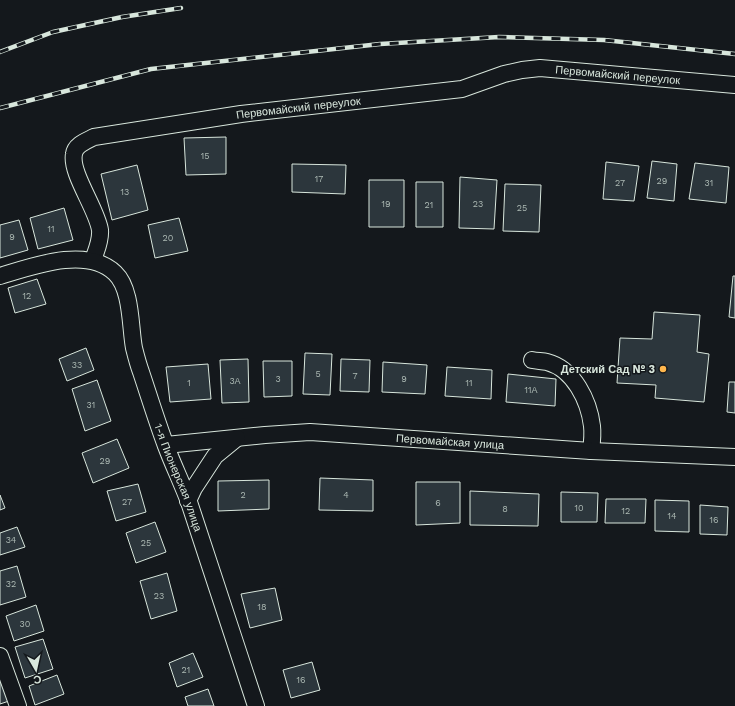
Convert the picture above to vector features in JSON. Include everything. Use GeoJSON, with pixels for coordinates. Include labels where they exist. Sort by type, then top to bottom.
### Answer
{"type":"FeatureCollection","features":[{"type":"Feature","properties":{"kind":"street","name":"Первомайский переулок"},"geometry":{"type":"LineString","coordinates":[[93,260],[100,237],[99,229],[93,209],[74,163],[74,154],[77,147],[94,137],[241,114],[462,89],[504,74],[540,68],[735,85]]}},
{"type":"Feature","properties":{"kind":"street"},"geometry":{"type":"LineString","coordinates":[[0,276],[50,262],[93,260]]}},
{"type":"Feature","properties":{"kind":"street","name":"1-я Пионерская улица"},"geometry":{"type":"LineString","coordinates":[[93,260],[115,272],[123,285],[127,298],[138,365],[166,445],[188,501],[256,706]]}},
{"type":"Feature","properties":{"kind":"street"},"geometry":{"type":"LineString","coordinates":[[532,360],[548,362],[562,370],[577,383],[587,404],[592,427],[591,451]]}},
{"type":"Feature","properties":{"kind":"street","name":"Первомайская улица"},"geometry":{"type":"LineString","coordinates":[[166,445],[310,432],[591,451],[735,457]]}},
{"type":"Feature","properties":{"kind":"street"},"geometry":{"type":"LineString","coordinates":[[188,501],[194,488],[215,456],[237,438]]}},
{"type":"Feature","properties":{"kind":"street"},"geometry":{"type":"LineString","coordinates":[[0,656],[18,706]]}},
{"type":"Feature","properties":{"kind":"building"},"geometry":{"type":"Polygon","coordinates":[[[226,137],[226,174],[186,175],[184,138],[226,137]]]}},
{"type":"Feature","properties":{"kind":"building"},"geometry":{"type":"Polygon","coordinates":[[[652,161],[677,164],[674,201],[647,198],[652,161]]]}},
{"type":"Feature","properties":{"kind":"building"},"geometry":{"type":"Polygon","coordinates":[[[606,162],[639,166],[634,201],[603,199],[606,162]]]}},
{"type":"Feature","properties":{"kind":"building"},"geometry":{"type":"Polygon","coordinates":[[[695,163],[729,167],[726,203],[689,199],[695,163]]]}},
{"type":"Feature","properties":{"kind":"building"},"geometry":{"type":"Polygon","coordinates":[[[292,164],[346,165],[345,194],[292,192],[292,164]]]}},
{"type":"Feature","properties":{"kind":"building"},"geometry":{"type":"Polygon","coordinates":[[[137,165],[148,210],[112,220],[101,174],[137,165]]]}},
{"type":"Feature","properties":{"kind":"building"},"geometry":{"type":"Polygon","coordinates":[[[460,177],[497,180],[494,229],[459,228],[460,177]]]}},
{"type":"Feature","properties":{"kind":"building"},"geometry":{"type":"Polygon","coordinates":[[[369,180],[404,180],[404,227],[369,227],[369,180]]]}},
{"type":"Feature","properties":{"kind":"building"},"geometry":{"type":"Polygon","coordinates":[[[416,182],[443,182],[443,227],[416,227],[416,182]]]}},
{"type":"Feature","properties":{"kind":"building"},"geometry":{"type":"Polygon","coordinates":[[[505,184],[541,185],[539,232],[503,231],[505,184]]]}},
{"type":"Feature","properties":{"kind":"building"},"geometry":{"type":"Polygon","coordinates":[[[64,208],[73,240],[38,249],[30,218],[64,208]]]}},
{"type":"Feature","properties":{"kind":"building"},"geometry":{"type":"Polygon","coordinates":[[[179,218],[188,251],[155,258],[148,225],[179,218]]]}},
{"type":"Feature","properties":{"kind":"building"},"geometry":{"type":"Polygon","coordinates":[[[19,220],[28,250],[0,258],[0,225],[19,220]]]}},
{"type":"Feature","properties":{"kind":"building"},"geometry":{"type":"Polygon","coordinates":[[[733,276],[735,276],[735,318],[729,317],[733,276]]]}},
{"type":"Feature","properties":{"kind":"building"},"geometry":{"type":"Polygon","coordinates":[[[37,279],[46,304],[15,313],[8,288],[37,279]]]}},
{"type":"Feature","properties":{"kind":"building","name":"Детский Сад № 3"},"geometry":{"type":"Polygon","coordinates":[[[654,312],[700,315],[697,352],[709,354],[704,402],[655,398],[656,385],[617,383],[620,338],[652,339],[654,312]]]}},
{"type":"Feature","properties":{"kind":"building"},"geometry":{"type":"Polygon","coordinates":[[[86,348],[94,370],[67,381],[59,359],[86,348]]]}},
{"type":"Feature","properties":{"kind":"building"},"geometry":{"type":"Polygon","coordinates":[[[305,353],[332,354],[330,395],[303,394],[305,353]]]}},
{"type":"Feature","properties":{"kind":"building"},"geometry":{"type":"Polygon","coordinates":[[[248,359],[249,402],[222,403],[220,360],[248,359]]]}},
{"type":"Feature","properties":{"kind":"building"},"geometry":{"type":"Polygon","coordinates":[[[341,359],[370,360],[369,392],[340,391],[341,359]]]}},
{"type":"Feature","properties":{"kind":"building"},"geometry":{"type":"Polygon","coordinates":[[[263,361],[292,361],[292,396],[264,397],[263,361]]]}},
{"type":"Feature","properties":{"kind":"building"},"geometry":{"type":"Polygon","coordinates":[[[383,362],[427,365],[425,394],[382,392],[383,362]]]}},
{"type":"Feature","properties":{"kind":"building"},"geometry":{"type":"Polygon","coordinates":[[[208,364],[211,399],[170,402],[166,367],[208,364]]]}},
{"type":"Feature","properties":{"kind":"building"},"geometry":{"type":"Polygon","coordinates":[[[447,367],[492,370],[491,399],[445,396],[447,367]]]}},
{"type":"Feature","properties":{"kind":"building"},"geometry":{"type":"Polygon","coordinates":[[[508,374],[556,379],[555,406],[506,402],[508,374]]]}},
{"type":"Feature","properties":{"kind":"building"},"geometry":{"type":"Polygon","coordinates":[[[97,380],[111,421],[85,431],[72,389],[97,380]]]}},
{"type":"Feature","properties":{"kind":"building"},"geometry":{"type":"Polygon","coordinates":[[[729,382],[735,382],[735,413],[727,412],[729,382]]]}},
{"type":"Feature","properties":{"kind":"building"},"geometry":{"type":"Polygon","coordinates":[[[117,439],[129,468],[93,483],[82,453],[117,439]]]}},
{"type":"Feature","properties":{"kind":"building"},"geometry":{"type":"Polygon","coordinates":[[[320,478],[373,480],[373,511],[319,510],[320,478]]]}},
{"type":"Feature","properties":{"kind":"building"},"geometry":{"type":"Polygon","coordinates":[[[269,480],[269,509],[218,511],[218,481],[269,480]]]}},
{"type":"Feature","properties":{"kind":"building"},"geometry":{"type":"Polygon","coordinates":[[[416,482],[460,482],[460,523],[416,525],[416,482]]]}},
{"type":"Feature","properties":{"kind":"building"},"geometry":{"type":"Polygon","coordinates":[[[138,484],[146,512],[116,521],[107,491],[138,484]]]}},
{"type":"Feature","properties":{"kind":"building"},"geometry":{"type":"Polygon","coordinates":[[[470,491],[539,494],[538,526],[470,525],[470,491]]]}},
{"type":"Feature","properties":{"kind":"building"},"geometry":{"type":"Polygon","coordinates":[[[561,492],[598,493],[597,522],[561,522],[561,492]]]}},
{"type":"Feature","properties":{"kind":"building"},"geometry":{"type":"Polygon","coordinates":[[[0,495],[5,508],[0,510],[0,495]]]}},
{"type":"Feature","properties":{"kind":"building"},"geometry":{"type":"Polygon","coordinates":[[[606,499],[646,499],[645,523],[605,523],[606,499]]]}},
{"type":"Feature","properties":{"kind":"building"},"geometry":{"type":"Polygon","coordinates":[[[655,500],[689,501],[689,532],[655,531],[655,500]]]}},
{"type":"Feature","properties":{"kind":"building"},"geometry":{"type":"Polygon","coordinates":[[[700,505],[728,507],[727,535],[700,534],[700,505]]]}},
{"type":"Feature","properties":{"kind":"building"},"geometry":{"type":"Polygon","coordinates":[[[155,522],[166,552],[136,563],[126,533],[155,522]]]}},
{"type":"Feature","properties":{"kind":"building"},"geometry":{"type":"Polygon","coordinates":[[[17,527],[25,547],[0,555],[0,533],[17,527]]]}},
{"type":"Feature","properties":{"kind":"building"},"geometry":{"type":"Polygon","coordinates":[[[17,566],[26,597],[0,605],[0,571],[17,566]]]}},
{"type":"Feature","properties":{"kind":"building"},"geometry":{"type":"Polygon","coordinates":[[[167,573],[177,611],[151,619],[140,581],[167,573]]]}},
{"type":"Feature","properties":{"kind":"building"},"geometry":{"type":"Polygon","coordinates":[[[275,588],[282,620],[250,628],[241,594],[275,588]]]}},
{"type":"Feature","properties":{"kind":"building"},"geometry":{"type":"Polygon","coordinates":[[[36,605],[44,631],[14,641],[6,616],[36,605]]]}},
{"type":"Feature","properties":{"kind":"building"},"geometry":{"type":"Polygon","coordinates":[[[43,639],[53,669],[25,678],[15,647],[43,639]]]}},
{"type":"Feature","properties":{"kind":"building"},"geometry":{"type":"Polygon","coordinates":[[[193,653],[203,677],[177,687],[169,663],[193,653]]]}},
{"type":"Feature","properties":{"kind":"building"},"geometry":{"type":"Polygon","coordinates":[[[312,662],[320,690],[291,698],[283,670],[312,662]]]}},
{"type":"Feature","properties":{"kind":"building"},"geometry":{"type":"Polygon","coordinates":[[[0,675],[12,700],[0,704],[0,675]]]}},
{"type":"Feature","properties":{"kind":"building"},"geometry":{"type":"Polygon","coordinates":[[[57,675],[64,694],[35,705],[29,686],[57,675]]]}},
{"type":"Feature","properties":{"kind":"building"},"geometry":{"type":"Polygon","coordinates":[[[208,689],[214,706],[188,706],[185,697],[208,689]]]}},
{"type":"Feature","properties":{"kind":"railway"},"geometry":{"type":"LineString","coordinates":[[0,52],[53,32],[122,17],[181,8]]}},
{"type":"Feature","properties":{"kind":"railway"},"geometry":{"type":"LineString","coordinates":[[0,108],[151,69],[380,44],[499,37],[604,40],[735,54]]}},
{"type":"Feature","properties":{"kind":"place","name":"Детский Сад № 3"},"geometry":{"type":"Point","coordinates":[663,369]}}]}
